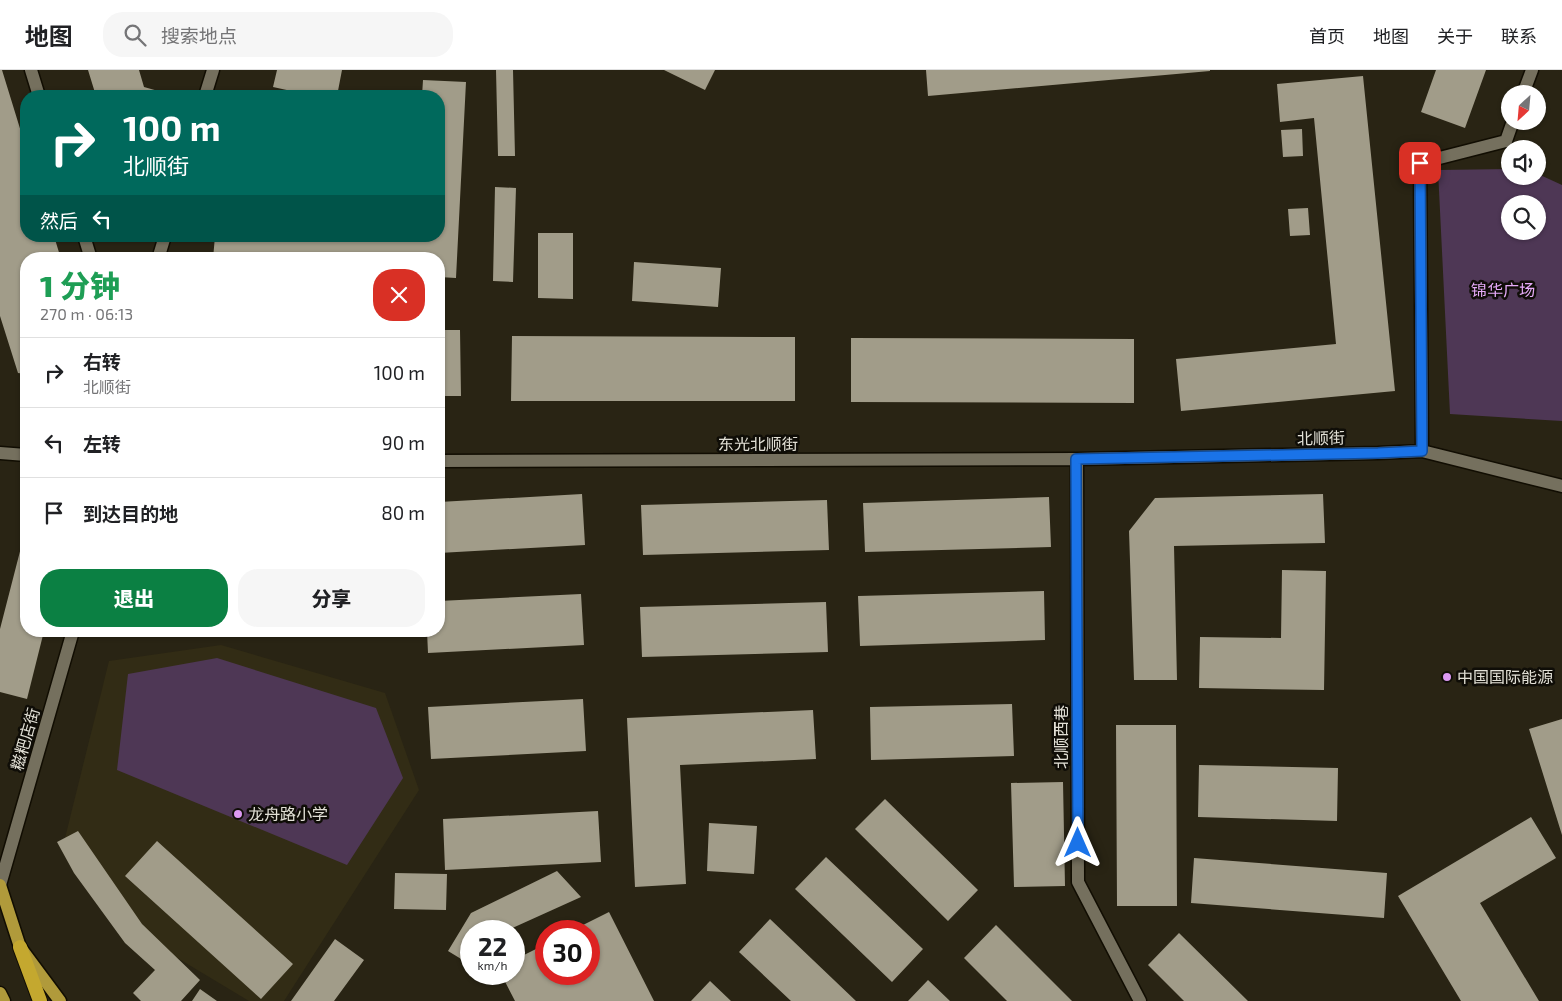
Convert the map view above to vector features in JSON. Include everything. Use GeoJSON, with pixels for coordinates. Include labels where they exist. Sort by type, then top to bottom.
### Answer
{"type":"FeatureCollection","features":[{"type":"Feature","properties":{"kind":"highway"},"geometry":{"type":"LineString","coordinates":[[20,947],[40,1001]]}},
{"type":"Feature","properties":{"kind":"main road"},"geometry":{"type":"LineString","coordinates":[[0,885],[20,947],[60,1001]]}},
{"type":"Feature","properties":{"kind":"main road"},"geometry":{"type":"LineString","coordinates":[[0,993],[4,1001]]}},
{"type":"Feature","properties":{"kind":"street"},"geometry":{"type":"LineString","coordinates":[[31,70],[37,90]]}},
{"type":"Feature","properties":{"kind":"street"},"geometry":{"type":"LineString","coordinates":[[207,90],[213,70]]}},
{"type":"Feature","properties":{"kind":"street"},"geometry":{"type":"LineString","coordinates":[[1526,85],[1532,70]]}},
{"type":"Feature","properties":{"kind":"street"},"geometry":{"type":"LineString","coordinates":[[1422,451],[1420,163],[1506,141],[1510,130]]}},
{"type":"Feature","properties":{"kind":"street","name":"北顺街"},"geometry":{"type":"LineString","coordinates":[[1076,459],[1422,451],[1562,486]]}},
{"type":"Feature","properties":{"kind":"street"},"geometry":{"type":"LineString","coordinates":[[0,453],[20,455]]}},
{"type":"Feature","properties":{"kind":"street","name":"东光北顺街"},"geometry":{"type":"LineString","coordinates":[[445,461],[1076,459]]}},
{"type":"Feature","properties":{"kind":"street","name":"北顺西巷"},"geometry":{"type":"LineString","coordinates":[[1076,459],[1078,882],[1140,1001]]}},
{"type":"Feature","properties":{"kind":"street","name":"糍粑店街"},"geometry":{"type":"LineString","coordinates":[[0,885],[71,637]]}},
{"type":"Feature","properties":{"kind":"shaded area","name":"龙舟路小学"},"geometry":{"type":"Polygon","coordinates":[[[221,645],[385,693],[419,790],[284,1001],[249,1001],[121,924],[65,838],[109,661],[221,645]]]}},
{"type":"Feature","properties":{"kind":"green space","name":"锦华广场"},"geometry":{"type":"Polygon","coordinates":[[[1501,169],[1501,185],[1546,185],[1546,178],[1562,185],[1562,421],[1450,414],[1438,170],[1501,169]]]}},
{"type":"Feature","properties":{"kind":"green space"},"geometry":{"type":"Polygon","coordinates":[[[217,658],[376,708],[403,778],[347,865],[117,770],[128,674],[217,658]]]}},
{"type":"Feature","properties":{"kind":"building"},"geometry":{"type":"Polygon","coordinates":[[[0,70],[2,70],[20,128],[20,242],[56,242],[59,252],[20,252],[20,373],[18,373],[0,316],[0,70]]]}},
{"type":"Feature","properties":{"kind":"building"},"geometry":{"type":"Polygon","coordinates":[[[88,70],[139,70],[144,87],[155,90],[94,90],[88,70]]]}},
{"type":"Feature","properties":{"kind":"building"},"geometry":{"type":"Polygon","coordinates":[[[277,70],[342,70],[338,90],[287,90],[273,87],[277,70]]]}},
{"type":"Feature","properties":{"kind":"building"},"geometry":{"type":"Polygon","coordinates":[[[496,70],[513,70],[515,156],[498,156],[496,70]]]}},
{"type":"Feature","properties":{"kind":"building"},"geometry":{"type":"Polygon","coordinates":[[[664,70],[715,70],[705,90],[664,70]]]}},
{"type":"Feature","properties":{"kind":"building"},"geometry":{"type":"Polygon","coordinates":[[[926,70],[1210,70],[1210,71],[928,96],[926,70]]]}},
{"type":"Feature","properties":{"kind":"building"},"geometry":{"type":"Polygon","coordinates":[[[1436,70],[1486,70],[1465,128],[1421,112],[1436,70]]]}},
{"type":"Feature","properties":{"kind":"building"},"geometry":{"type":"Polygon","coordinates":[[[1363,76],[1395,391],[1181,411],[1176,359],[1336,344],[1314,118],[1280,122],[1277,84],[1363,76]]]}},
{"type":"Feature","properties":{"kind":"building"},"geometry":{"type":"Polygon","coordinates":[[[423,80],[466,82],[456,278],[445,277],[445,252],[214,252],[214,242],[445,242],[445,90],[422,90],[423,80]]]}},
{"type":"Feature","properties":{"kind":"building"},"geometry":{"type":"Polygon","coordinates":[[[1302,129],[1303,156],[1283,157],[1281,130],[1302,129]]]}},
{"type":"Feature","properties":{"kind":"building"},"geometry":{"type":"Polygon","coordinates":[[[495,187],[516,188],[513,282],[493,281],[495,187]]]}},
{"type":"Feature","properties":{"kind":"building"},"geometry":{"type":"Polygon","coordinates":[[[1308,208],[1310,235],[1290,236],[1288,209],[1308,208]]]}},
{"type":"Feature","properties":{"kind":"building"},"geometry":{"type":"Polygon","coordinates":[[[538,233],[573,233],[573,299],[538,298],[538,233]]]}},
{"type":"Feature","properties":{"kind":"building"},"geometry":{"type":"Polygon","coordinates":[[[634,262],[721,268],[718,307],[632,301],[634,262]]]}},
{"type":"Feature","properties":{"kind":"building"},"geometry":{"type":"Polygon","coordinates":[[[445,330],[460,330],[461,396],[445,396],[445,330]]]}},
{"type":"Feature","properties":{"kind":"building"},"geometry":{"type":"Polygon","coordinates":[[[512,336],[795,337],[795,401],[511,401],[512,336]]]}},
{"type":"Feature","properties":{"kind":"building"},"geometry":{"type":"Polygon","coordinates":[[[851,338],[1134,339],[1134,403],[851,402],[851,338]]]}},
{"type":"Feature","properties":{"kind":"building"},"geometry":{"type":"Polygon","coordinates":[[[582,494],[585,545],[445,553],[445,502],[582,494]]]}},
{"type":"Feature","properties":{"kind":"building"},"geometry":{"type":"Polygon","coordinates":[[[1323,494],[1325,543],[1174,546],[1177,680],[1134,680],[1129,531],[1155,498],[1323,494]]]}},
{"type":"Feature","properties":{"kind":"building"},"geometry":{"type":"Polygon","coordinates":[[[1049,497],[1051,547],[865,552],[863,503],[1049,497]]]}},
{"type":"Feature","properties":{"kind":"building"},"geometry":{"type":"Polygon","coordinates":[[[827,500],[829,550],[643,555],[641,505],[827,500]]]}},
{"type":"Feature","properties":{"kind":"building"},"geometry":{"type":"Polygon","coordinates":[[[20,551],[20,637],[42,637],[27,699],[0,692],[0,629],[20,551]]]}},
{"type":"Feature","properties":{"kind":"building"},"geometry":{"type":"Polygon","coordinates":[[[1282,570],[1326,571],[1324,690],[1199,688],[1200,637],[1281,638],[1282,570]]]}},
{"type":"Feature","properties":{"kind":"building"},"geometry":{"type":"Polygon","coordinates":[[[1044,591],[1045,640],[860,646],[858,596],[1044,591]]]}},
{"type":"Feature","properties":{"kind":"building"},"geometry":{"type":"Polygon","coordinates":[[[581,594],[584,645],[428,653],[427,637],[445,637],[445,601],[581,594]]]}},
{"type":"Feature","properties":{"kind":"building"},"geometry":{"type":"Polygon","coordinates":[[[826,602],[828,652],[642,657],[640,607],[826,602]]]}},
{"type":"Feature","properties":{"kind":"building"},"geometry":{"type":"Polygon","coordinates":[[[583,699],[586,751],[431,759],[428,707],[583,699]]]}},
{"type":"Feature","properties":{"kind":"building"},"geometry":{"type":"Polygon","coordinates":[[[1012,704],[1014,756],[871,760],[870,707],[1012,704]]]}},
{"type":"Feature","properties":{"kind":"building"},"geometry":{"type":"Polygon","coordinates":[[[813,710],[816,759],[680,765],[686,884],[635,887],[627,718],[813,710]]]}},
{"type":"Feature","properties":{"kind":"building"},"geometry":{"type":"Polygon","coordinates":[[[1562,719],[1562,835],[1529,729],[1562,719]]]}},
{"type":"Feature","properties":{"kind":"building"},"geometry":{"type":"Polygon","coordinates":[[[1116,725],[1176,725],[1177,906],[1117,906],[1116,725]]]}},
{"type":"Feature","properties":{"kind":"building"},"geometry":{"type":"Polygon","coordinates":[[[1199,765],[1338,768],[1337,821],[1198,817],[1199,765]]]}},
{"type":"Feature","properties":{"kind":"building"},"geometry":{"type":"Polygon","coordinates":[[[1063,782],[1065,886],[1014,887],[1011,783],[1063,782]]]}},
{"type":"Feature","properties":{"kind":"building"},"geometry":{"type":"Polygon","coordinates":[[[885,799],[978,890],[948,921],[855,829],[885,799]]]}},
{"type":"Feature","properties":{"kind":"building"},"geometry":{"type":"Polygon","coordinates":[[[598,811],[601,862],[445,870],[443,819],[598,811]]]}},
{"type":"Feature","properties":{"kind":"building"},"geometry":{"type":"Polygon","coordinates":[[[1531,817],[1556,858],[1480,903],[1539,1001],[1461,1001],[1398,896],[1531,817]]]}},
{"type":"Feature","properties":{"kind":"building"},"geometry":{"type":"Polygon","coordinates":[[[709,823],[757,826],[754,874],[707,871],[709,823]]]}},
{"type":"Feature","properties":{"kind":"building"},"geometry":{"type":"Polygon","coordinates":[[[78,831],[142,924],[200,980],[181,1001],[141,1001],[133,993],[155,970],[125,943],[74,873],[57,842],[78,831]]]}},
{"type":"Feature","properties":{"kind":"building"},"geometry":{"type":"Polygon","coordinates":[[[157,841],[293,964],[261,999],[125,876],[157,841]]]}},
{"type":"Feature","properties":{"kind":"building"},"geometry":{"type":"Polygon","coordinates":[[[826,857],[923,949],[892,982],[795,889],[826,857]]]}},
{"type":"Feature","properties":{"kind":"building"},"geometry":{"type":"Polygon","coordinates":[[[1194,858],[1387,873],[1384,918],[1191,903],[1194,858]]]}},
{"type":"Feature","properties":{"kind":"building"},"geometry":{"type":"Polygon","coordinates":[[[557,871],[581,897],[525,922],[525,920],[467,920],[471,913],[557,871]]]}},
{"type":"Feature","properties":{"kind":"building"},"geometry":{"type":"Polygon","coordinates":[[[395,873],[447,874],[446,910],[394,909],[395,873]]]}},
{"type":"Feature","properties":{"kind":"building"},"geometry":{"type":"Polygon","coordinates":[[[609,912],[654,1001],[515,1001],[507,985],[525,985],[525,954],[535,950],[535,985],[600,985],[600,920],[593,920],[609,912]]]}},
{"type":"Feature","properties":{"kind":"building"},"geometry":{"type":"Polygon","coordinates":[[[770,919],[856,1001],[791,1001],[739,952],[770,919]]]}},
{"type":"Feature","properties":{"kind":"building"},"geometry":{"type":"Polygon","coordinates":[[[996,925],[1072,1001],[1007,1001],[964,958],[996,925]]]}},
{"type":"Feature","properties":{"kind":"building"},"geometry":{"type":"Polygon","coordinates":[[[460,931],[460,958],[448,951],[460,931]]]}},
{"type":"Feature","properties":{"kind":"building"},"geometry":{"type":"Polygon","coordinates":[[[1179,933],[1248,1001],[1184,1001],[1148,965],[1179,933]]]}},
{"type":"Feature","properties":{"kind":"building"},"geometry":{"type":"Polygon","coordinates":[[[335,939],[364,960],[334,1001],[291,1001],[335,939]]]}},
{"type":"Feature","properties":{"kind":"building"},"geometry":{"type":"Polygon","coordinates":[[[928,980],[950,1001],[908,1001],[928,980]]]}},
{"type":"Feature","properties":{"kind":"building"},"geometry":{"type":"Polygon","coordinates":[[[710,981],[731,1001],[691,1001],[710,981]]]}},
{"type":"Feature","properties":{"kind":"building"},"geometry":{"type":"Polygon","coordinates":[[[200,989],[217,1001],[192,1001],[200,989]]]}},
{"type":"Feature","properties":{"kind":"place","name":"中国国际能源"},"geometry":{"type":"Point","coordinates":[1447,677]}},
{"type":"Feature","properties":{"kind":"place","name":"龙舟路小学"},"geometry":{"type":"Point","coordinates":[238,814]}},
{"type":"Feature","properties":{"kind":"route"},"geometry":{"type":"LineString","coordinates":[[1078,843],[1076,459],[1422,451],[1420,163]]}}]}
